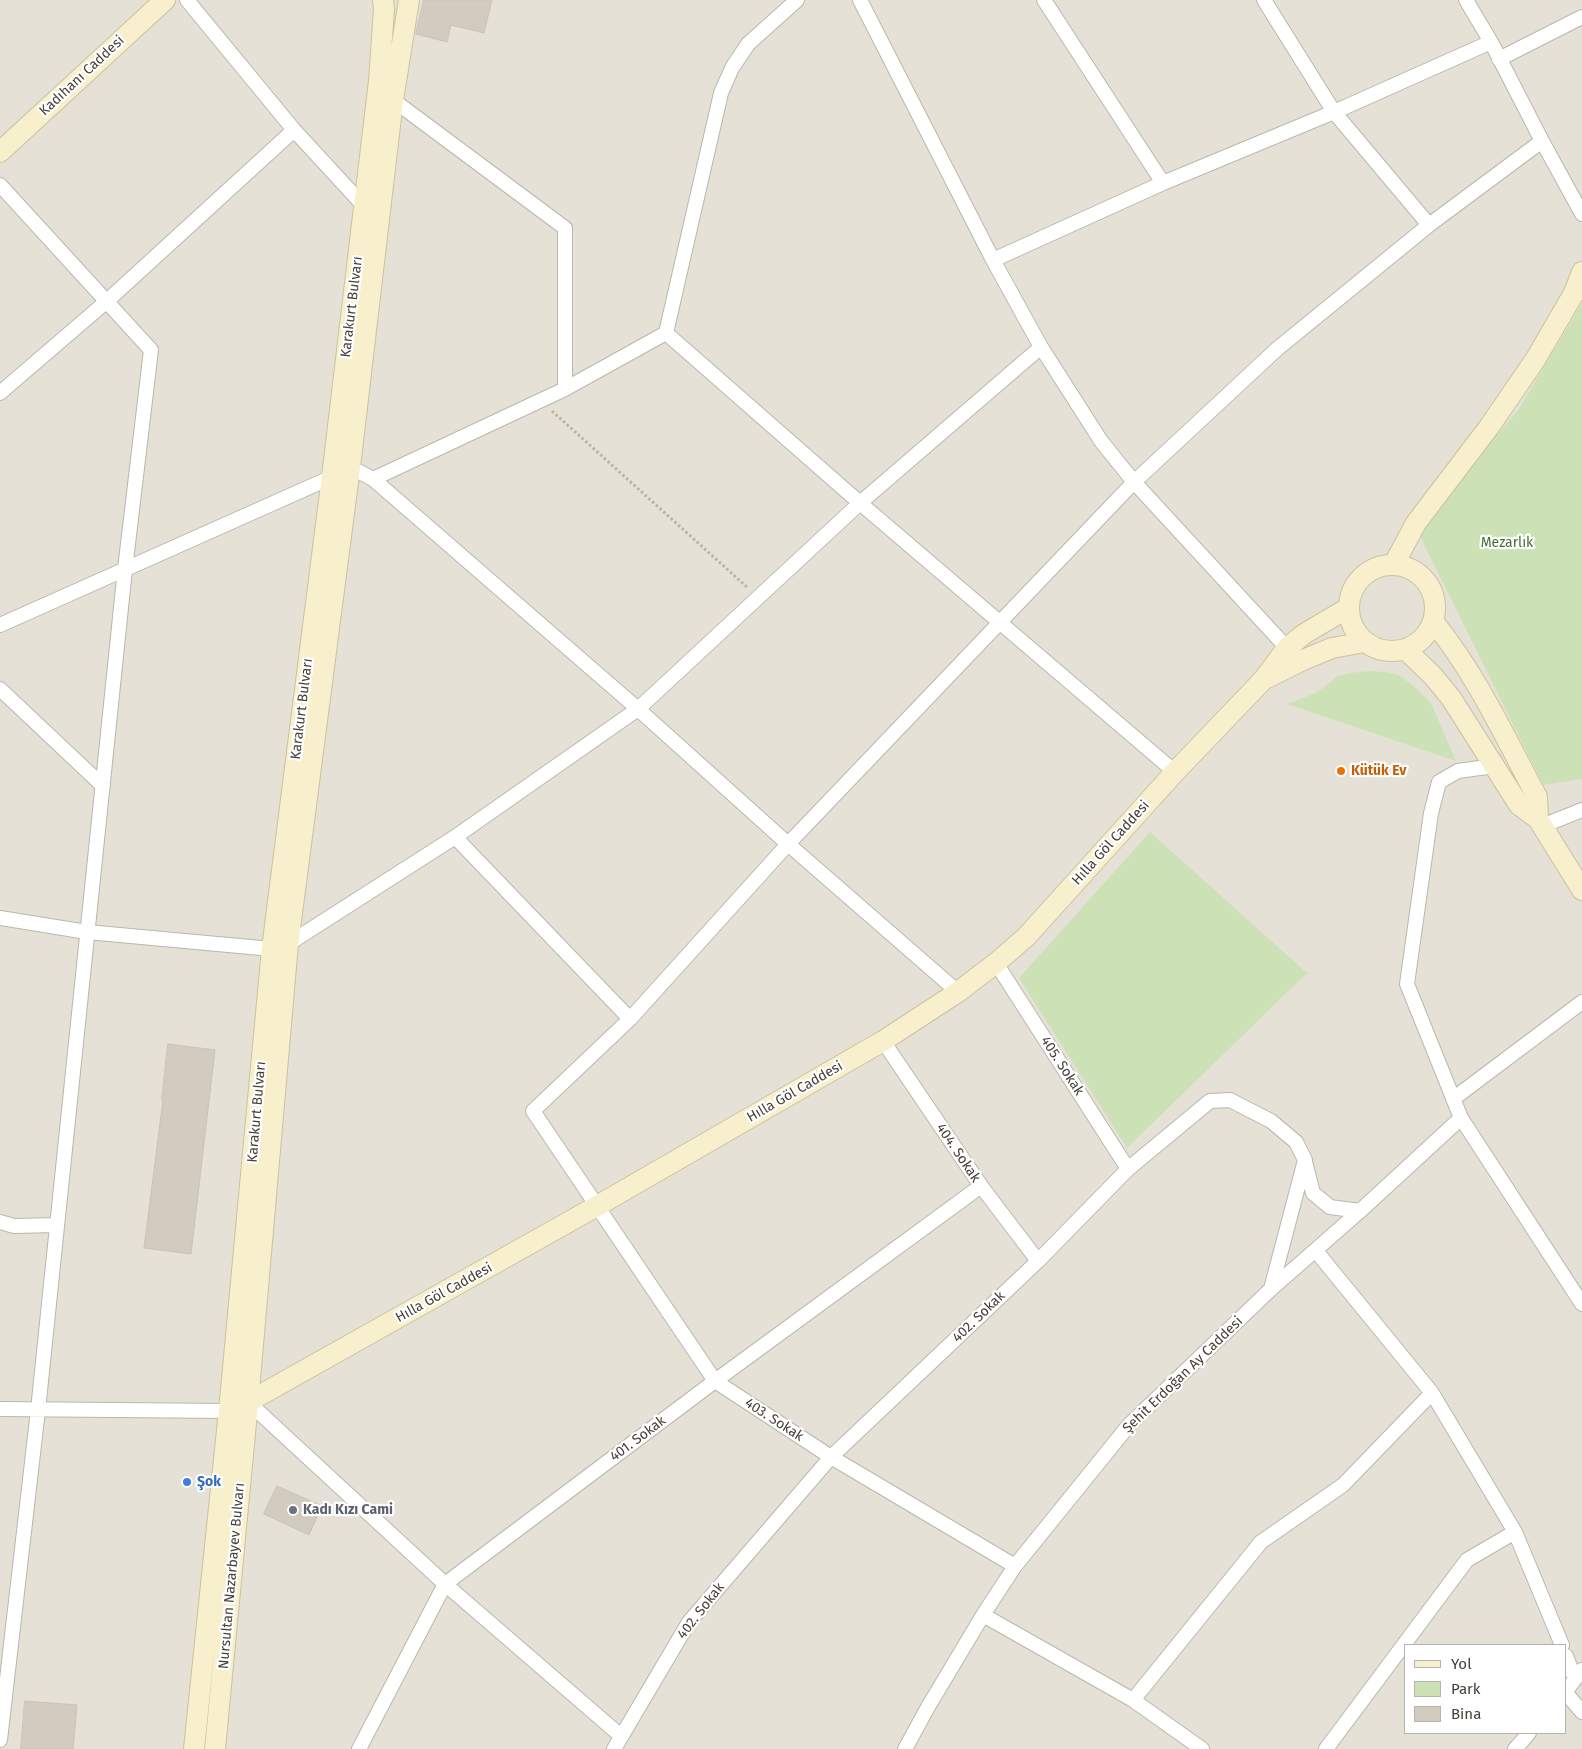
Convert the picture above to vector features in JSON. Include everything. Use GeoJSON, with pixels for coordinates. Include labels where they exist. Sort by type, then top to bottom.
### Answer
{"type":"FeatureCollection","features":[{"type":"Feature","properties":{"kind":"main road","name":"Kadıhanı Caddesi"},"geometry":{"type":"LineString","coordinates":[[0,152],[165,0]]}},
{"type":"Feature","properties":{"kind":"main road","name":"Karakurt Bulvarı"},"geometry":{"type":"LineString","coordinates":[[248,1402],[280,946],[350,467],[393,100],[409,0]]}},
{"type":"Feature","properties":{"kind":"main road","name":"Karakurt Bulvarı"},"geometry":{"type":"LineString","coordinates":[[229,1411],[332,477],[379,81],[383,4]]}},
{"type":"Feature","properties":{"kind":"main road"},"geometry":{"type":"LineString","coordinates":[[1394,564],[1416,523],[1489,427],[1535,360],[1574,293],[1582,272]]}},
{"type":"Feature","properties":{"kind":"main road"},"geometry":{"type":"LineString","coordinates":[[1394,564],[1407,566],[1428,582],[1433,594],[1435,607],[1433,621],[1429,630],[1422,638],[1414,645],[1405,649],[1391,651],[1377,649],[1365,642],[1356,632],[1350,621],[1348,608],[1351,594],[1357,582],[1367,572],[1380,566],[1394,564]]}},
{"type":"Feature","properties":{"kind":"main road"},"geometry":{"type":"LineString","coordinates":[[1263,680],[1287,648],[1312,629],[1348,608]]}},
{"type":"Feature","properties":{"kind":"main road"},"geometry":{"type":"LineString","coordinates":[[1433,621],[1461,656],[1537,797],[1540,823]]}},
{"type":"Feature","properties":{"kind":"main road"},"geometry":{"type":"LineString","coordinates":[[1263,680],[1332,648],[1365,642]]}},
{"type":"Feature","properties":{"kind":"main road"},"geometry":{"type":"LineString","coordinates":[[1405,649],[1433,676],[1451,698],[1518,805],[1540,823],[1582,890]]}},
{"type":"Feature","properties":{"kind":"main road","name":"Hılla Göl Caddesi"},"geometry":{"type":"LineString","coordinates":[[248,1402],[598,1206],[883,1041],[958,992],[1026,938],[1175,772],[1263,680]]}},
{"type":"Feature","properties":{"kind":"main road","name":"Nursultan Nazarbayev Bulvarı"},"geometry":{"type":"LineString","coordinates":[[216,1749],[248,1402]]}},
{"type":"Feature","properties":{"kind":"main road","name":"Nursultan Nazarbayev Bulvarı"},"geometry":{"type":"LineString","coordinates":[[194,1749],[229,1411]]}},
{"type":"Feature","properties":{"kind":"street"},"geometry":{"type":"LineString","coordinates":[[187,0],[294,130],[364,206]]}},
{"type":"Feature","properties":{"kind":"street"},"geometry":{"type":"LineString","coordinates":[[372,479],[541,400],[666,333],[721,93],[732,68],[748,44],[797,0]]}},
{"type":"Feature","properties":{"kind":"street"},"geometry":{"type":"LineString","coordinates":[[860,0],[993,260],[1041,347],[1101,440],[1134,482],[1287,648]]}},
{"type":"Feature","properties":{"kind":"street"},"geometry":{"type":"LineString","coordinates":[[1044,0],[1163,183]]}},
{"type":"Feature","properties":{"kind":"street"},"geometry":{"type":"LineString","coordinates":[[1264,0],[1334,112],[1429,225]]}},
{"type":"Feature","properties":{"kind":"street"},"geometry":{"type":"LineString","coordinates":[[1466,0],[1491,42],[1582,214]]}},
{"type":"Feature","properties":{"kind":"street"},"geometry":{"type":"LineString","coordinates":[[1499,59],[1582,17]]}},
{"type":"Feature","properties":{"kind":"street"},"geometry":{"type":"LineString","coordinates":[[993,260],[1163,183],[1334,112],[1491,42]]}},
{"type":"Feature","properties":{"kind":"street"},"geometry":{"type":"LineString","coordinates":[[393,100],[565,228],[565,388]]}},
{"type":"Feature","properties":{"kind":"street"},"geometry":{"type":"LineString","coordinates":[[0,393],[106,301],[294,130]]}},
{"type":"Feature","properties":{"kind":"street"},"geometry":{"type":"LineString","coordinates":[[455,837],[630,1019],[788,844],[1134,482],[1278,349],[1429,225],[1542,141]]}},
{"type":"Feature","properties":{"kind":"street"},"geometry":{"type":"LineString","coordinates":[[0,186],[151,350],[125,569],[38,1410],[0,1740]]}},
{"type":"Feature","properties":{"kind":"street"},"geometry":{"type":"LineString","coordinates":[[666,333],[860,504],[1175,772]]}},
{"type":"Feature","properties":{"kind":"street"},"geometry":{"type":"LineString","coordinates":[[0,918],[88,932],[280,946],[455,837],[638,709],[860,504],[1041,347]]}},
{"type":"Feature","properties":{"kind":"street"},"geometry":{"type":"LineString","coordinates":[[350,467],[372,479],[638,709],[788,844],[958,992]]}},
{"type":"Feature","properties":{"kind":"street"},"geometry":{"type":"LineString","coordinates":[[0,626],[332,477]]}},
{"type":"Feature","properties":{"kind":"street"},"geometry":{"type":"LineString","coordinates":[[0,689],[103,786]]}},
{"type":"Feature","properties":{"kind":"street"},"geometry":{"type":"LineString","coordinates":[[1494,766],[1458,771],[1439,782],[1430,813],[1407,984],[1461,1118],[1582,1304]]}},
{"type":"Feature","properties":{"kind":"street"},"geometry":{"type":"LineString","coordinates":[[1540,823],[1582,810]]}},
{"type":"Feature","properties":{"kind":"street","name":"405. Sokak"},"geometry":{"type":"LineString","coordinates":[[996,963],[1128,1169]]}},
{"type":"Feature","properties":{"kind":"street"},"geometry":{"type":"LineString","coordinates":[[1453,1099],[1582,1002]]}},
{"type":"Feature","properties":{"kind":"street","name":"403. Sokak"},"geometry":{"type":"LineString","coordinates":[[630,1019],[533,1111],[715,1381],[831,1457],[1015,1566]]}},
{"type":"Feature","properties":{"kind":"street","name":"404. Sokak"},"geometry":{"type":"LineString","coordinates":[[883,1041],[981,1186],[1038,1262]]}},
{"type":"Feature","properties":{"kind":"street","name":"402. Sokak"},"geometry":{"type":"LineString","coordinates":[[614,1749],[689,1622],[831,1457],[1038,1262],[1128,1169],[1210,1101],[1230,1100],[1271,1121],[1296,1142],[1305,1160],[1313,1192],[1330,1207],[1360,1211]]}},
{"type":"Feature","properties":{"kind":"street","name":"Şehit Erdoğan Ay Caddesi"},"geometry":{"type":"LineString","coordinates":[[905,1749],[983,1615],[1015,1566],[1129,1424],[1271,1289],[1360,1211],[1461,1118]]}},
{"type":"Feature","properties":{"kind":"street"},"geometry":{"type":"LineString","coordinates":[[1271,1289],[1305,1160]]}},
{"type":"Feature","properties":{"kind":"street","name":"401. Sokak"},"geometry":{"type":"LineString","coordinates":[[360,1749],[445,1584],[715,1381],[981,1186]]}},
{"type":"Feature","properties":{"kind":"street"},"geometry":{"type":"LineString","coordinates":[[0,1222],[14,1226],[57,1225]]}},
{"type":"Feature","properties":{"kind":"street"},"geometry":{"type":"LineString","coordinates":[[1316,1250],[1432,1393],[1515,1532],[1562,1644]]}},
{"type":"Feature","properties":{"kind":"street"},"geometry":{"type":"LineString","coordinates":[[1133,1700],[1261,1542],[1343,1485],[1432,1393]]}},
{"type":"Feature","properties":{"kind":"street"},"geometry":{"type":"LineString","coordinates":[[0,1409],[229,1411],[248,1402],[445,1584],[621,1736]]}},
{"type":"Feature","properties":{"kind":"street"},"geometry":{"type":"LineString","coordinates":[[1404,1644],[1467,1560],[1515,1532]]}},
{"type":"Feature","properties":{"kind":"street"},"geometry":{"type":"LineString","coordinates":[[983,1615],[1133,1700],[1202,1749]]}},
{"type":"Feature","properties":{"kind":"street"},"geometry":{"type":"LineString","coordinates":[[1326,1749],[1404,1644]]}},
{"type":"Feature","properties":{"kind":"street"},"geometry":{"type":"LineString","coordinates":[[1567,1658],[1578,1675],[1567,1691]]}},
{"type":"Feature","properties":{"kind":"street"},"geometry":{"type":"LineString","coordinates":[[1567,1693],[1582,1712]]}},
{"type":"Feature","properties":{"kind":"street"},"geometry":{"type":"LineString","coordinates":[[1515,1749],[1528,1734]]}},
{"type":"Feature","properties":{"kind":"path"},"geometry":{"type":"LineString","coordinates":[[541,400],[759,598]]}},
{"type":"Feature","properties":{"kind":"shaded area"},"geometry":{"type":"Polygon","coordinates":[[[0,0],[1582,0],[1582,1749],[0,1749],[0,0]]]}},
{"type":"Feature","properties":{"kind":"green space","name":"Mezarlık"},"geometry":{"type":"Polygon","coordinates":[[[1582,303],[1582,779],[1543,785],[1419,534],[1478,457],[1519,409],[1582,303]]]}},
{"type":"Feature","properties":{"kind":"green space"},"geometry":{"type":"Polygon","coordinates":[[[1370,671],[1399,675],[1431,703],[1456,761],[1287,704],[1316,693],[1338,676],[1370,671]]]}},
{"type":"Feature","properties":{"kind":"green space"},"geometry":{"type":"Polygon","coordinates":[[[1150,832],[1307,973],[1127,1148],[1019,978],[1150,832]]]}},
{"type":"Feature","properties":{"kind":"building"},"geometry":{"type":"Polygon","coordinates":[[[424,0],[492,0],[484,33],[451,25],[447,42],[416,34],[424,0]]]}},
{"type":"Feature","properties":{"kind":"building"},"geometry":{"type":"Polygon","coordinates":[[[168,1044],[215,1050],[191,1254],[144,1248],[163,1100],[168,1044]]]}},
{"type":"Feature","properties":{"kind":"building","name":"Kadı Kızı Cami"},"geometry":{"type":"Polygon","coordinates":[[[277,1486],[322,1506],[309,1535],[264,1514],[277,1486]]]}},
{"type":"Feature","properties":{"kind":"building"},"geometry":{"type":"Polygon","coordinates":[[[25,1701],[77,1705],[73,1749],[21,1749],[25,1701]]]}},
{"type":"Feature","properties":{"kind":"place","name":"Kütük Ev"},"geometry":{"type":"Point","coordinates":[1341,771]}},
{"type":"Feature","properties":{"kind":"place","name":"Şok"},"geometry":{"type":"Point","coordinates":[187,1482]}},
{"type":"Feature","properties":{"kind":"place","name":"Kadı Kızı Cami"},"geometry":{"type":"Point","coordinates":[293,1510]}}]}
